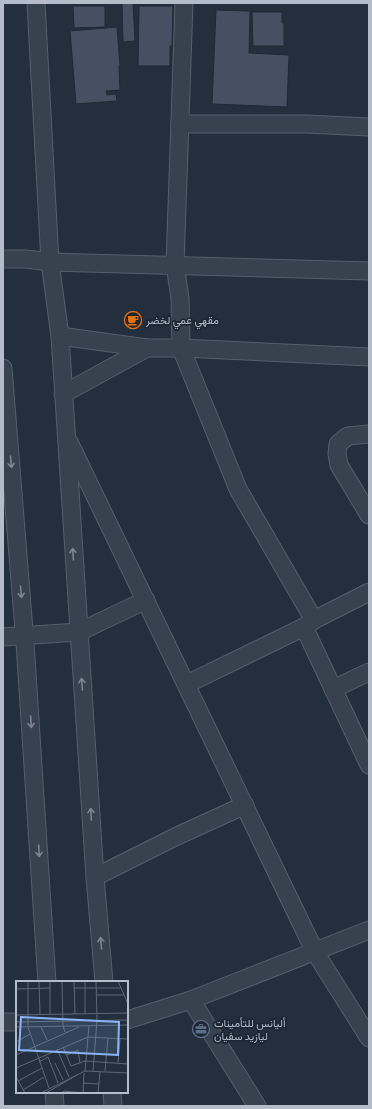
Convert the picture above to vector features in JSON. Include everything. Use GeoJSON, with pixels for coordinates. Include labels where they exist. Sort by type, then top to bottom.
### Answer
{"type":"FeatureCollection","features":[{"type":"Feature","properties":{"kind":"street"},"geometry":{"type":"LineString","coordinates":[[36,3],[50,262],[60,336],[95,877],[104,981]]}},
{"type":"Feature","properties":{"kind":"street"},"geometry":{"type":"LineString","coordinates":[[184,3],[175,265],[180,298],[181,348],[238,489],[309,623],[333,689],[369,765]]}},
{"type":"Feature","properties":{"kind":"street"},"geometry":{"type":"LineString","coordinates":[[180,124],[306,124],[369,127]]}},
{"type":"Feature","properties":{"kind":"street"},"geometry":{"type":"LineString","coordinates":[[3,259],[26,259],[50,262],[369,271]]}},
{"type":"Feature","properties":{"kind":"street"},"geometry":{"type":"LineString","coordinates":[[60,336],[147,348],[181,348],[369,357]]}},
{"type":"Feature","properties":{"kind":"street"},"geometry":{"type":"LineString","coordinates":[[63,394],[147,348]]}},
{"type":"Feature","properties":{"kind":"street"},"geometry":{"type":"LineString","coordinates":[[3,368],[25,636],[47,981]]}},
{"type":"Feature","properties":{"kind":"street"},"geometry":{"type":"LineString","coordinates":[[66,434],[316,952],[369,1038]]}},
{"type":"Feature","properties":{"kind":"street"},"geometry":{"type":"LineString","coordinates":[[369,434],[348,436],[338,444],[337,454],[339,465],[369,515]]}},
{"type":"Feature","properties":{"kind":"street"},"geometry":{"type":"LineString","coordinates":[[187,684],[369,592]]}},
{"type":"Feature","properties":{"kind":"street"},"geometry":{"type":"LineString","coordinates":[[3,637],[79,632],[146,600]]}},
{"type":"Feature","properties":{"kind":"street"},"geometry":{"type":"LineString","coordinates":[[333,689],[369,672]]}},
{"type":"Feature","properties":{"kind":"street"},"geometry":{"type":"LineString","coordinates":[[95,877],[245,804]]}},
{"type":"Feature","properties":{"kind":"street"},"geometry":{"type":"LineString","coordinates":[[128,1020],[191,1000],[369,930]]}},
{"type":"Feature","properties":{"kind":"street"},"geometry":{"type":"LineString","coordinates":[[191,1000],[257,1106]]}},
{"type":"Feature","properties":{"kind":"street"},"geometry":{"type":"LineString","coordinates":[[3,1022],[16,1022]]}},
{"type":"Feature","properties":{"kind":"street"},"geometry":{"type":"LineString","coordinates":[[54,1093],[55,1106]]}},
{"type":"Feature","properties":{"kind":"street"},"geometry":{"type":"LineString","coordinates":[[112,1093],[113,1106]]}},
{"type":"Feature","properties":{"kind":"building"},"geometry":{"type":"Polygon","coordinates":[[[122,3],[133,3],[135,41],[123,42],[122,3]]]}},
{"type":"Feature","properties":{"kind":"building"},"geometry":{"type":"Polygon","coordinates":[[[73,6],[105,6],[105,27],[74,28],[73,6]]]}},
{"type":"Feature","properties":{"kind":"building"},"geometry":{"type":"Polygon","coordinates":[[[139,6],[173,6],[170,66],[138,66],[139,6]]]}},
{"type":"Feature","properties":{"kind":"building"},"geometry":{"type":"Polygon","coordinates":[[[216,10],[250,11],[249,53],[289,55],[287,107],[212,104],[216,10]]]}},
{"type":"Feature","properties":{"kind":"building"},"geometry":{"type":"Polygon","coordinates":[[[252,12],[282,12],[282,23],[284,23],[284,46],[253,46],[252,12]]]}},
{"type":"Feature","properties":{"kind":"building"},"geometry":{"type":"Polygon","coordinates":[[[117,27],[120,90],[106,91],[107,95],[116,94],[117,101],[76,104],[70,31],[117,27]]]}},
{"type":"Feature","properties":{"kind":"place","name":"مقهي عمي لخضر"},"geometry":{"type":"Point","coordinates":[133,320]}},
{"type":"Feature","properties":{"kind":"place","name":"أليانس للتأمينات ليازيد سفيان"},"geometry":{"type":"Point","coordinates":[201,1029]}}]}
